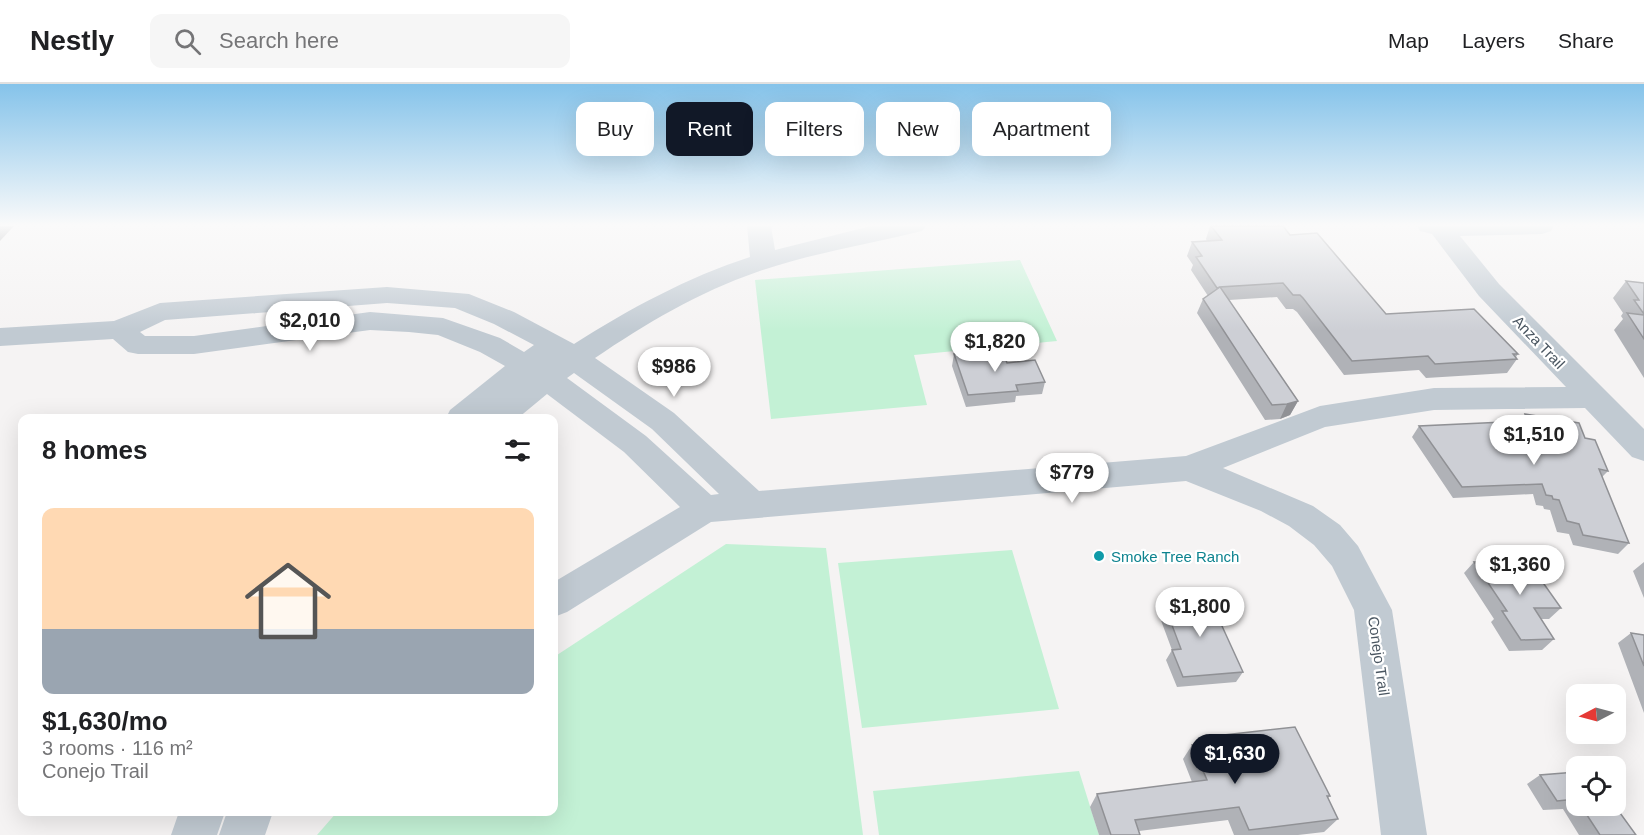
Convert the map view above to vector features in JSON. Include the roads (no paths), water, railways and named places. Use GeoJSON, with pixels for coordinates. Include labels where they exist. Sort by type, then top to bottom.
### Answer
{"type":"FeatureCollection","features":[{"type":"Feature","properties":{"kind":"street"},"geometry":{"type":"LineString","coordinates":[[468,414],[536,372],[563,350],[724,275],[741,261]]}},
{"type":"Feature","properties":{"kind":"street","name":"Anza Trail"},"geometry":{"type":"LineString","coordinates":[[1464,261],[1489,290],[1644,449]]}},
{"type":"Feature","properties":{"kind":"street"},"geometry":{"type":"LineString","coordinates":[[0,337],[119,330],[160,312],[289,301],[387,295],[459,300],[504,318],[563,350],[663,421],[752,505]]}},
{"type":"Feature","properties":{"kind":"street"},"geometry":{"type":"LineString","coordinates":[[276,333],[289,301]]}},
{"type":"Feature","properties":{"kind":"street"},"geometry":{"type":"LineString","coordinates":[[119,330],[138,345],[194,345],[370,321],[409,322],[443,327],[490,345],[536,372],[635,444],[704,509]]}},
{"type":"Feature","properties":{"kind":"street"},"geometry":{"type":"LineString","coordinates":[[501,414],[536,372]]}},
{"type":"Feature","properties":{"kind":"street"},"geometry":{"type":"LineString","coordinates":[[558,599],[704,509],[1189,468],[1320,417],[1434,399],[1593,397]]}},
{"type":"Feature","properties":{"kind":"street","name":"Conejo Trail"},"geometry":{"type":"LineString","coordinates":[[1189,468],[1273,502],[1301,516],[1327,535],[1345,556],[1373,610],[1404,835]]}},
{"type":"Feature","properties":{"kind":"street"},"geometry":{"type":"LineString","coordinates":[[194,835],[201,816]]}},
{"type":"Feature","properties":{"kind":"street"},"geometry":{"type":"LineString","coordinates":[[242,835],[249,816]]}},
{"type":"Feature","properties":{"kind":"place","name":"Smoke Tree Ranch"},"geometry":{"type":"Point","coordinates":[1099,556]}}]}
